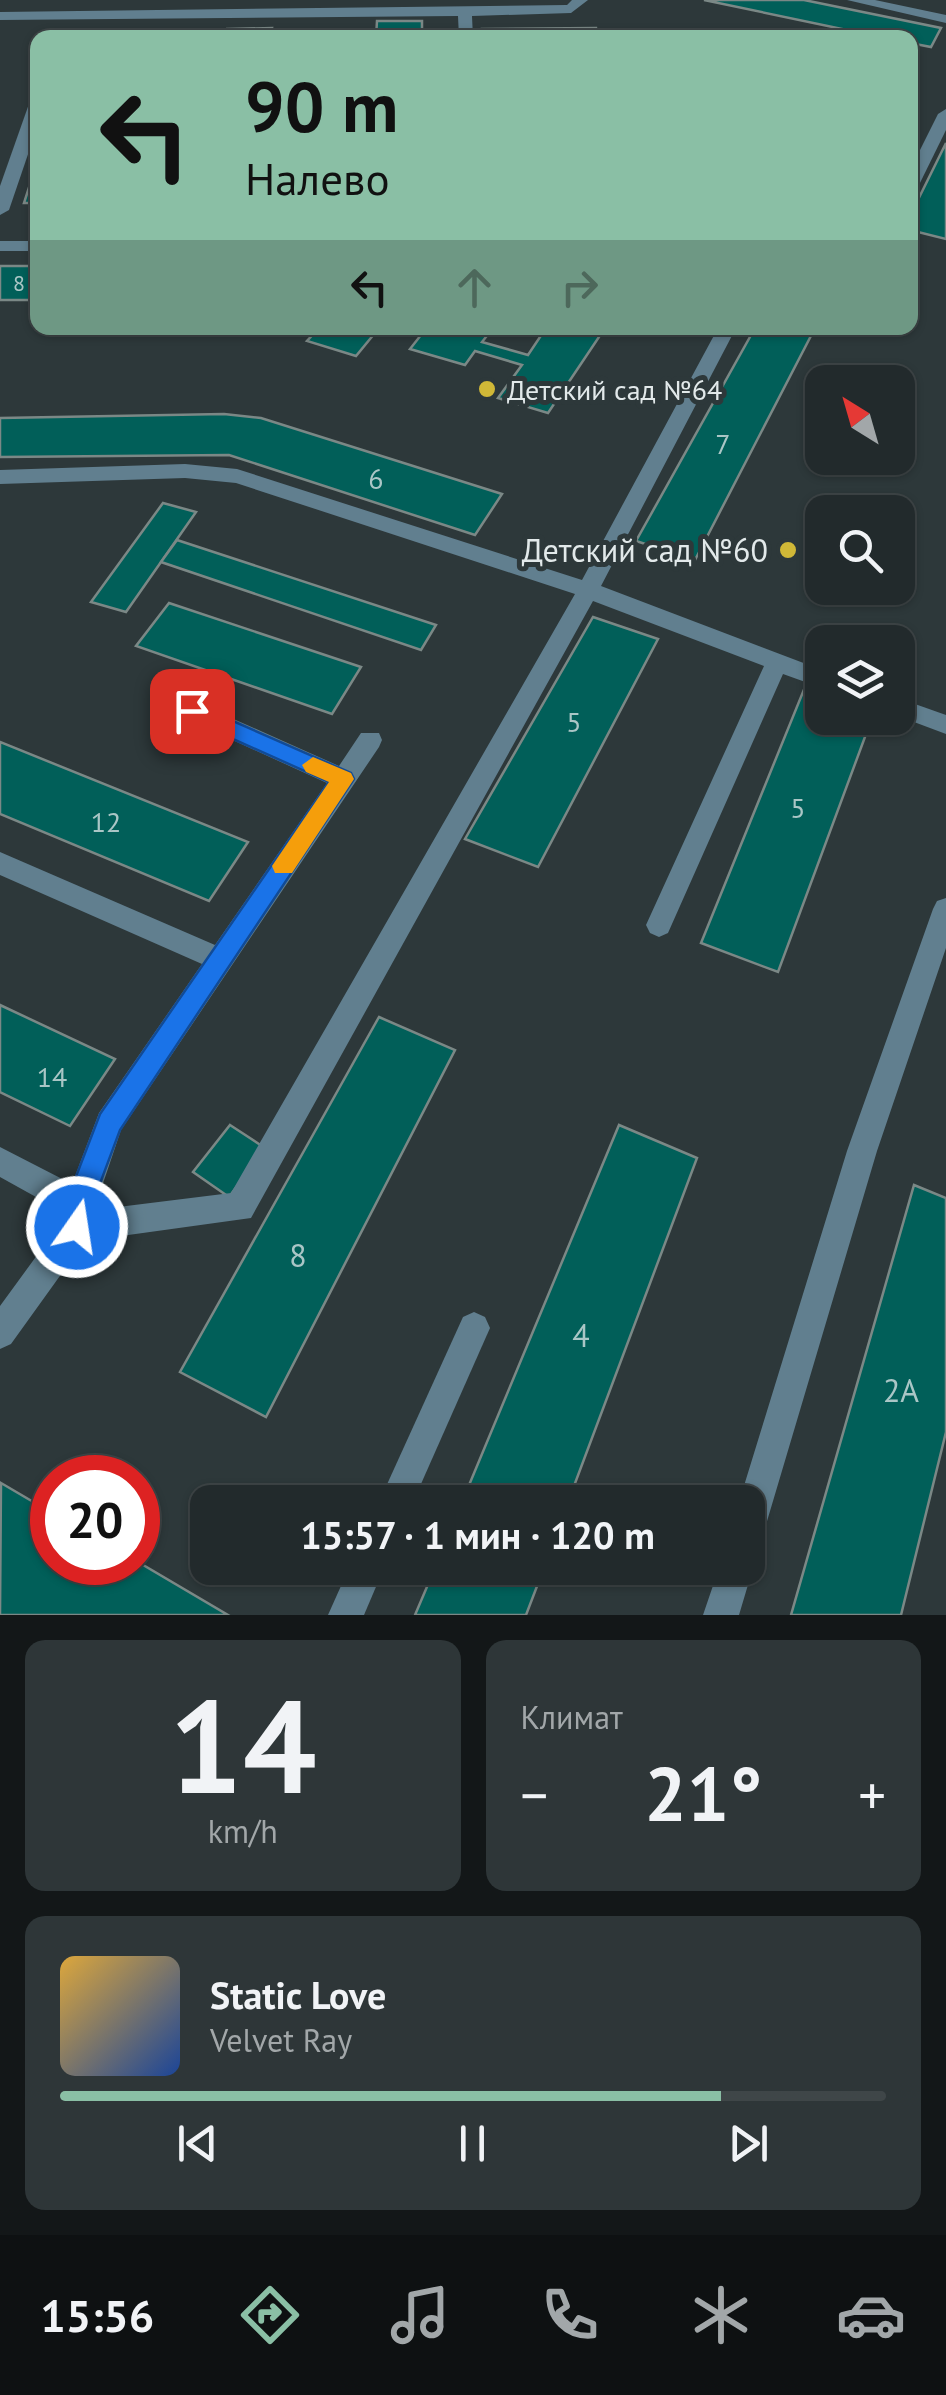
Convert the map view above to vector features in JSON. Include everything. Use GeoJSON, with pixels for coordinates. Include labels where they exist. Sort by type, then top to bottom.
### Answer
{"type":"FeatureCollection","features":[{"type":"Feature","properties":{"kind":"lane"},"geometry":{"type":"LineString","coordinates":[[0,16],[217,17],[322,8],[353,20],[571,9],[580,0]]}},
{"type":"Feature","properties":{"kind":"lane"},"geometry":{"type":"LineString","coordinates":[[854,0],[946,19]]}},
{"type":"Feature","properties":{"kind":"lane"},"geometry":{"type":"LineString","coordinates":[[466,12],[466,30]]}},
{"type":"Feature","properties":{"kind":"lane"},"geometry":{"type":"LineString","coordinates":[[63,30],[67,16]]}},
{"type":"Feature","properties":{"kind":"lane"},"geometry":{"type":"LineString","coordinates":[[214,30],[217,17]]}},
{"type":"Feature","properties":{"kind":"lane"},"geometry":{"type":"LineString","coordinates":[[918,171],[946,114]]}},
{"type":"Feature","properties":{"kind":"lane"},"geometry":{"type":"LineString","coordinates":[[0,210],[30,125]]}},
{"type":"Feature","properties":{"kind":"lane"},"geometry":{"type":"LineString","coordinates":[[0,246],[30,246]]}},
{"type":"Feature","properties":{"kind":"lane"},"geometry":{"type":"LineString","coordinates":[[0,1161],[78,1216],[240,1207],[588,590],[724,335]]}},
{"type":"Feature","properties":{"kind":"lane"},"geometry":{"type":"LineString","coordinates":[[0,477],[185,471],[237,476],[588,590],[805,673]]}},
{"type":"Feature","properties":{"kind":"lane"},"geometry":{"type":"LineString","coordinates":[[660,926],[777,662]]}},
{"type":"Feature","properties":{"kind":"lane"},"geometry":{"type":"LineString","coordinates":[[192,711],[343,779]]}},
{"type":"Feature","properties":{"kind":"lane"},"geometry":{"type":"LineString","coordinates":[[915,713],[946,725]]}},
{"type":"Feature","properties":{"kind":"lane"},"geometry":{"type":"LineString","coordinates":[[0,1333],[78,1216],[110,1123],[370,740]]}},
{"type":"Feature","properties":{"kind":"lane"},"geometry":{"type":"LineString","coordinates":[[0,864],[220,960]]}},
{"type":"Feature","properties":{"kind":"lane"},"geometry":{"type":"LineString","coordinates":[[761,1485],[862,1152],[946,909]]}},
{"type":"Feature","properties":{"kind":"lane"},"geometry":{"type":"LineString","coordinates":[[404,1485],[474,1328]]}},
{"type":"Feature","properties":{"kind":"lane"},"geometry":{"type":"LineString","coordinates":[[346,1615],[359,1585]]}},
{"type":"Feature","properties":{"kind":"lane"},"geometry":{"type":"LineString","coordinates":[[721,1615],[731,1585]]}},
{"type":"Feature","properties":{"kind":"building"},"geometry":{"type":"Polygon","coordinates":[[[704,0],[804,0],[941,28],[931,47],[918,45],[918,30],[847,30],[704,0]]]}},
{"type":"Feature","properties":{"kind":"building"},"geometry":{"type":"Polygon","coordinates":[[[377,21],[422,21],[422,30],[376,30],[377,21]]]}},
{"type":"Feature","properties":{"kind":"building"},"geometry":{"type":"Polygon","coordinates":[[[272,28],[272,30],[227,29],[272,28]]]}},
{"type":"Feature","properties":{"kind":"building"},"geometry":{"type":"Polygon","coordinates":[[[596,28],[596,30],[482,30],[596,28]]]}},
{"type":"Feature","properties":{"kind":"building"},"geometry":{"type":"Polygon","coordinates":[[[946,143],[946,239],[918,232],[918,200],[946,143]]]}},
{"type":"Feature","properties":{"kind":"building"},"geometry":{"type":"Polygon","coordinates":[[[0,266],[30,266],[30,300],[0,300],[0,266]]]}},
{"type":"Feature","properties":{"kind":"building"},"geometry":{"type":"Polygon","coordinates":[[[313,335],[373,335],[356,356],[307,341],[313,335]]]}},
{"type":"Feature","properties":{"kind":"building"},"geometry":{"type":"Polygon","coordinates":[[[421,335],[488,335],[482,342],[528,355],[541,335],[600,335],[548,413],[498,398],[522,365],[475,351],[465,365],[410,349],[421,335]]]}},
{"type":"Feature","properties":{"kind":"building"},"geometry":{"type":"Polygon","coordinates":[[[751,335],[811,335],[695,560],[636,541],[751,335]]]}},
{"type":"Feature","properties":{"kind":"building"},"geometry":{"type":"Polygon","coordinates":[[[224,414],[261,418],[502,494],[475,535],[229,455],[0,457],[0,418],[224,414]]]}},
{"type":"Feature","properties":{"kind":"building"},"geometry":{"type":"Polygon","coordinates":[[[163,503],[196,512],[126,612],[91,602],[163,503]]]}},
{"type":"Feature","properties":{"kind":"building"},"geometry":{"type":"Polygon","coordinates":[[[177,540],[436,625],[421,650],[161,562],[177,540]]]}},
{"type":"Feature","properties":{"kind":"building"},"geometry":{"type":"Polygon","coordinates":[[[169,603],[361,667],[332,714],[136,646],[169,603]]]}},
{"type":"Feature","properties":{"kind":"building"},"geometry":{"type":"Polygon","coordinates":[[[593,617],[658,639],[538,867],[465,839],[593,617]]]}},
{"type":"Feature","properties":{"kind":"building"},"geometry":{"type":"Polygon","coordinates":[[[805,687],[805,735],[866,735],[778,972],[701,943],[805,687]]]}},
{"type":"Feature","properties":{"kind":"building"},"geometry":{"type":"Polygon","coordinates":[[[0,742],[248,842],[209,901],[0,814],[0,742]]]}},
{"type":"Feature","properties":{"kind":"building"},"geometry":{"type":"Polygon","coordinates":[[[0,1005],[115,1059],[70,1126],[0,1092],[0,1005]]]}},
{"type":"Feature","properties":{"kind":"building"},"geometry":{"type":"Polygon","coordinates":[[[379,1017],[455,1050],[266,1417],[180,1372],[379,1017]]]}},
{"type":"Feature","properties":{"kind":"building"},"geometry":{"type":"Polygon","coordinates":[[[230,1125],[265,1148],[229,1197],[193,1172],[230,1125]]]}},
{"type":"Feature","properties":{"kind":"building"},"geometry":{"type":"Polygon","coordinates":[[[619,1125],[697,1158],[574,1485],[469,1485],[619,1125]]]}},
{"type":"Feature","properties":{"kind":"building"},"geometry":{"type":"Polygon","coordinates":[[[914,1185],[946,1198],[946,1432],[901,1615],[791,1615],[914,1185]]]}},
{"type":"Feature","properties":{"kind":"building"},"geometry":{"type":"Polygon","coordinates":[[[1,1483],[30,1500],[30,1585],[160,1585],[160,1575],[228,1615],[0,1615],[1,1483]]]}},
{"type":"Feature","properties":{"kind":"building"},"geometry":{"type":"Polygon","coordinates":[[[428,1585],[537,1585],[526,1615],[415,1615],[428,1585]]]}},
{"type":"Feature","properties":{"kind":"slow traffic"},"geometry":{"type":"LineString","coordinates":[[284,866],[343,779],[313,765]]}},
{"type":"Feature","properties":{"kind":"place","name":"Детский сад №64"},"geometry":{"type":"Point","coordinates":[487,389]}},
{"type":"Feature","properties":{"kind":"place","name":"Детский сад №60"},"geometry":{"type":"Point","coordinates":[788,550]}},
{"type":"Feature","properties":{"kind":"route"},"geometry":{"type":"LineString","coordinates":[[77,1227],[78,1205],[110,1123],[343,779],[192,711]]}}]}
